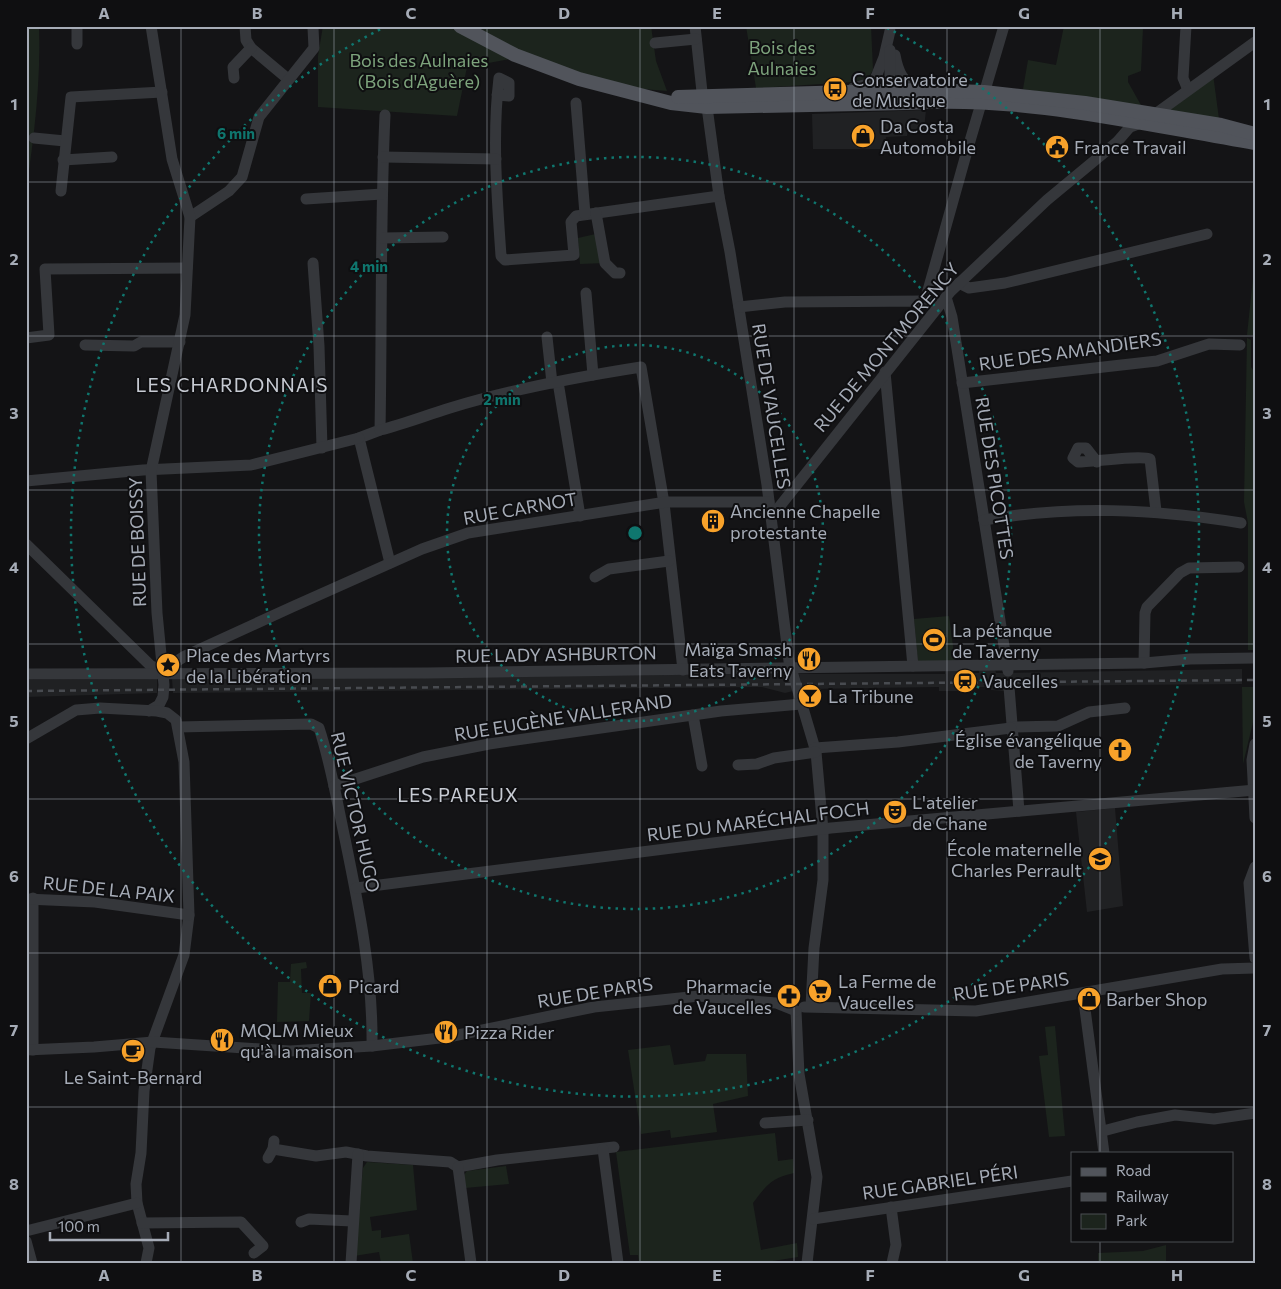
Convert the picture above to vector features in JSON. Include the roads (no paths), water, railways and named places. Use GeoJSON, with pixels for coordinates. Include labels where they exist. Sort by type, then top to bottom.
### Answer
{"type":"FeatureCollection","features":[{"type":"Feature","properties":{"kind":"main road"},"geometry":{"type":"LineString","coordinates":[[460,26],[533,62],[579,79],[635,94],[705,102],[890,97],[922,90],[982,97],[1026,106],[1255,143]]}},
{"type":"Feature","properties":{"kind":"main road"},"geometry":{"type":"LineString","coordinates":[[705,102],[834,93],[926,101],[982,97],[1039,97],[1221,125],[1255,134]]}},
{"type":"Feature","properties":{"kind":"main road"},"geometry":{"type":"LineString","coordinates":[[1221,125],[1255,126]]}},
{"type":"Feature","properties":{"kind":"street"},"geometry":{"type":"LineString","coordinates":[[77,26],[77,44]]}},
{"type":"Feature","properties":{"kind":"street"},"geometry":{"type":"LineString","coordinates":[[151,26],[172,159],[190,216],[229,191],[242,177],[259,117],[314,48],[313,28]]}},
{"type":"Feature","properties":{"kind":"street"},"geometry":{"type":"LineString","coordinates":[[245,26],[246,40],[251,48],[288,79]]}},
{"type":"Feature","properties":{"kind":"street","name":"RUE DE VAUCELLES"},"geometry":{"type":"LineString","coordinates":[[695,26],[718,196],[739,307],[772,516],[788,660],[816,750],[823,830],[822,880],[814,948],[811,1006]]}},
{"type":"Feature","properties":{"kind":"street"},"geometry":{"type":"LineString","coordinates":[[926,301],[982,97],[1004,26]]}},
{"type":"Feature","properties":{"kind":"street"},"geometry":{"type":"LineString","coordinates":[[1186,26],[1183,78],[1188,90]]}},
{"type":"Feature","properties":{"kind":"street"},"geometry":{"type":"LineString","coordinates":[[890,28],[900,75],[908,84],[922,90]]}},
{"type":"Feature","properties":{"kind":"street"},"geometry":{"type":"LineString","coordinates":[[834,93],[874,82],[884,57],[890,28]]}},
{"type":"Feature","properties":{"kind":"street"},"geometry":{"type":"LineString","coordinates":[[890,28],[890,97]]}},
{"type":"Feature","properties":{"kind":"street"},"geometry":{"type":"LineString","coordinates":[[655,43],[696,39]]}},
{"type":"Feature","properties":{"kind":"street"},"geometry":{"type":"LineString","coordinates":[[1154,115],[1255,42]]}},
{"type":"Feature","properties":{"kind":"street"},"geometry":{"type":"LineString","coordinates":[[234,73],[251,48]]}},
{"type":"Feature","properties":{"kind":"street"},"geometry":{"type":"LineString","coordinates":[[61,191],[65,141],[72,98],[162,92]]}},
{"type":"Feature","properties":{"kind":"street"},"geometry":{"type":"LineString","coordinates":[[497,95],[496,159],[501,256],[505,260],[574,256],[571,222],[576,216],[718,196]]}},
{"type":"Feature","properties":{"kind":"street"},"geometry":{"type":"LineString","coordinates":[[576,103],[591,214],[605,263],[615,273],[620,273]]}},
{"type":"Feature","properties":{"kind":"street"},"geometry":{"type":"LineString","coordinates":[[380,430],[382,194],[385,115]]}},
{"type":"Feature","properties":{"kind":"street","name":"RUE DE MONTMORENCY"},"geometry":{"type":"LineString","coordinates":[[1106,150],[1117,132],[1115,122],[1110,119]]}},
{"type":"Feature","properties":{"kind":"street","name":"RUE DE MONTMORENCY"},"geometry":{"type":"LineString","coordinates":[[772,516],[946,297],[1047,200],[1118,142],[1130,127],[1138,124]]}},
{"type":"Feature","properties":{"kind":"street"},"geometry":{"type":"LineString","coordinates":[[34,138],[65,141]]}},
{"type":"Feature","properties":{"kind":"street"},"geometry":{"type":"LineString","coordinates":[[64,160],[112,157]]}},
{"type":"Feature","properties":{"kind":"street"},"geometry":{"type":"LineString","coordinates":[[383,157],[496,159]]}},
{"type":"Feature","properties":{"kind":"street"},"geometry":{"type":"LineString","coordinates":[[306,199],[382,194]]}},
{"type":"Feature","properties":{"kind":"street","name":"RUE DE BOISSY"},"geometry":{"type":"LineString","coordinates":[[146,1263],[149,1248],[137,1203],[136,1184],[141,1153],[144,1091],[150,1048],[184,956],[189,915],[184,762],[164,690],[157,613],[152,471],[185,315],[190,216]]}},
{"type":"Feature","properties":{"kind":"street"},"geometry":{"type":"LineString","coordinates":[[960,283],[969,288],[997,284],[1207,234]]}},
{"type":"Feature","properties":{"kind":"street"},"geometry":{"type":"LineString","coordinates":[[383,238],[443,237]]}},
{"type":"Feature","properties":{"kind":"street"},"geometry":{"type":"LineString","coordinates":[[313,263],[319,346],[320,448]]}},
{"type":"Feature","properties":{"kind":"street"},"geometry":{"type":"LineString","coordinates":[[26,338],[49,335],[45,269],[187,268]]}},
{"type":"Feature","properties":{"kind":"street"},"geometry":{"type":"LineString","coordinates":[[586,293],[592,375]]}},
{"type":"Feature","properties":{"kind":"street","name":"RUE DES PICOTTES"},"geometry":{"type":"LineString","coordinates":[[946,297],[950,306],[1007,668]]}},
{"type":"Feature","properties":{"kind":"street"},"geometry":{"type":"LineString","coordinates":[[739,307],[785,302],[926,301],[937,308]]}},
{"type":"Feature","properties":{"kind":"street"},"geometry":{"type":"LineString","coordinates":[[547,337],[580,516]]}},
{"type":"Feature","properties":{"kind":"street"},"geometry":{"type":"LineString","coordinates":[[85,345],[134,346],[141,342],[180,342]]}},
{"type":"Feature","properties":{"kind":"street","name":"RUE DES AMANDIERS"},"geometry":{"type":"LineString","coordinates":[[962,383],[1157,361],[1209,344],[1240,345]]}},
{"type":"Feature","properties":{"kind":"street"},"geometry":{"type":"LineString","coordinates":[[26,481],[143,470],[251,465],[359,438],[380,430],[416,421],[450,408],[592,375],[641,367],[664,503],[669,561],[683,670]]}},
{"type":"Feature","properties":{"kind":"street"},"geometry":{"type":"LineString","coordinates":[[885,372],[913,666]]}},
{"type":"Feature","properties":{"kind":"street"},"geometry":{"type":"LineString","coordinates":[[869,392],[878,392],[888,400]]}},
{"type":"Feature","properties":{"kind":"street"},"geometry":{"type":"LineString","coordinates":[[359,438],[390,563]]}},
{"type":"Feature","properties":{"kind":"street"},"geometry":{"type":"LineString","coordinates":[[1097,462],[1146,457],[1150,459],[1156,511]]}},
{"type":"Feature","properties":{"kind":"street","name":"RUE CARNOT"},"geometry":{"type":"LineString","coordinates":[[181,658],[390,563],[444,540],[468,533],[664,503],[769,502]]}},
{"type":"Feature","properties":{"kind":"street"},"geometry":{"type":"LineString","coordinates":[[984,520],[1074,510],[1156,511],[1241,523]]}},
{"type":"Feature","properties":{"kind":"street"},"geometry":{"type":"LineString","coordinates":[[26,544],[146,662],[163,673]]}},
{"type":"Feature","properties":{"kind":"street"},"geometry":{"type":"LineString","coordinates":[[596,577],[609,569],[669,561]]}},
{"type":"Feature","properties":{"kind":"street"},"geometry":{"type":"LineString","coordinates":[[1144,664],[1145,613],[1147,607],[1180,573],[1189,568],[1239,567]]}},
{"type":"Feature","properties":{"kind":"street"},"geometry":{"type":"LineString","coordinates":[[163,673],[181,658]]}},
{"type":"Feature","properties":{"kind":"street"},"geometry":{"type":"LineString","coordinates":[[26,674],[183,674],[179,664],[181,658]]}},
{"type":"Feature","properties":{"kind":"street","name":"RUE LADY ASHBURTON"},"geometry":{"type":"LineString","coordinates":[[183,674],[913,666],[1007,668],[1144,664],[1190,659],[1255,658]]}},
{"type":"Feature","properties":{"kind":"street"},"geometry":{"type":"LineString","coordinates":[[1009,687],[1018,811]]}},
{"type":"Feature","properties":{"kind":"street"},"geometry":{"type":"LineString","coordinates":[[150,711],[159,705],[164,690]]}},
{"type":"Feature","properties":{"kind":"street","name":"RUE EUGÈNE VALLERAND"},"geometry":{"type":"LineString","coordinates":[[334,786],[380,769],[423,757],[489,744],[694,715],[801,704]]}},
{"type":"Feature","properties":{"kind":"street"},"geometry":{"type":"LineString","coordinates":[[26,739],[76,710],[100,708],[150,711],[173,720]]}},
{"type":"Feature","properties":{"kind":"street"},"geometry":{"type":"LineString","coordinates":[[738,765],[766,763],[774,758],[816,750],[898,742],[1011,727],[1058,726],[1089,712],[1125,708]]}},
{"type":"Feature","properties":{"kind":"street"},"geometry":{"type":"LineString","coordinates":[[694,715],[702,766]]}},
{"type":"Feature","properties":{"kind":"street","name":"RUE VICTOR HUGO"},"geometry":{"type":"LineString","coordinates":[[173,720],[315,725],[320,731],[356,888],[372,1018],[372,1046]]}},
{"type":"Feature","properties":{"kind":"street"},"geometry":{"type":"LineString","coordinates":[[1255,744],[1252,760],[1255,818]]}},
{"type":"Feature","properties":{"kind":"street","name":"RUE DU MARÉCHAL FOCH"},"geometry":{"type":"LineString","coordinates":[[356,888],[823,830],[1254,790]]}},
{"type":"Feature","properties":{"kind":"street"},"geometry":{"type":"LineString","coordinates":[[1255,867],[1249,882],[1255,958]]}},
{"type":"Feature","properties":{"kind":"street"},"geometry":{"type":"LineString","coordinates":[[29,899],[30,1050]]}},
{"type":"Feature","properties":{"kind":"street","name":"RUE DE LA PAIX"},"geometry":{"type":"LineString","coordinates":[[29,899],[95,902],[189,915]]}},
{"type":"Feature","properties":{"kind":"street","name":"RUE DE PARIS"},"geometry":{"type":"LineString","coordinates":[[30,1050],[153,1042],[290,1051],[372,1046],[448,1037],[594,1007],[646,1000],[699,996],[776,1003],[796,1011],[811,1006],[966,1012],[1083,994],[1222,969],[1255,968]]}},
{"type":"Feature","properties":{"kind":"street"},"geometry":{"type":"LineString","coordinates":[[1083,994],[1104,1152]]}},
{"type":"Feature","properties":{"kind":"street"},"geometry":{"type":"LineString","coordinates":[[796,1011],[799,1074],[817,1177],[807,1263]]}},
{"type":"Feature","properties":{"kind":"street"},"geometry":{"type":"LineString","coordinates":[[1102,1131],[1175,1114],[1214,1118],[1255,1112]]}},
{"type":"Feature","properties":{"kind":"street"},"geometry":{"type":"LineString","coordinates":[[765,1123],[808,1120]]}},
{"type":"Feature","properties":{"kind":"street"},"geometry":{"type":"LineString","coordinates":[[272,1149],[316,1156],[346,1152],[450,1162],[458,1167],[497,1160],[608,1148],[618,1263]]}},
{"type":"Feature","properties":{"kind":"street"},"geometry":{"type":"LineString","coordinates":[[350,1263],[358,1154]]}},
{"type":"Feature","properties":{"kind":"street"},"geometry":{"type":"LineString","coordinates":[[458,1167],[471,1263]]}},
{"type":"Feature","properties":{"kind":"street","name":"RUE GABRIEL PÉRI"},"geometry":{"type":"LineString","coordinates":[[813,1218],[1071,1180]]}},
{"type":"Feature","properties":{"kind":"street"},"geometry":{"type":"LineString","coordinates":[[26,1231],[137,1203]]}},
{"type":"Feature","properties":{"kind":"street"},"geometry":{"type":"LineString","coordinates":[[891,1207],[896,1245],[892,1263]]}},
{"type":"Feature","properties":{"kind":"street"},"geometry":{"type":"LineString","coordinates":[[301,1222],[309,1219],[352,1222]]}},
{"type":"Feature","properties":{"kind":"street"},"geometry":{"type":"LineString","coordinates":[[142,1223],[241,1222],[263,1246],[254,1253]]}},
{"type":"Feature","properties":{"kind":"street"},"geometry":{"type":"LineString","coordinates":[[26,1241],[32,1263]]}},
{"type":"Feature","properties":{"kind":"railway"},"geometry":{"type":"LineString","coordinates":[[26,691],[1255,680]]}},
{"type":"Feature","properties":{"kind":"place","name":"Conservatoire de Musique"},"geometry":{"type":"Point","coordinates":[835,89]}},
{"type":"Feature","properties":{"kind":"place","name":"Da Costa Automobile"},"geometry":{"type":"Point","coordinates":[863,136]}},
{"type":"Feature","properties":{"kind":"place","name":"France Travail"},"geometry":{"type":"Point","coordinates":[1057,147]}},
{"type":"Feature","properties":{"kind":"place","name":"Ancienne Chapelle protestante"},"geometry":{"type":"Point","coordinates":[713,521]}},
{"type":"Feature","properties":{"kind":"place","name":"La pétanque de Taverny"},"geometry":{"type":"Point","coordinates":[934,640]}},
{"type":"Feature","properties":{"kind":"place","name":"Maïga Smash Eats Taverny"},"geometry":{"type":"Point","coordinates":[809,659]}},
{"type":"Feature","properties":{"kind":"place","name":"Place des Martyrs de la Libération"},"geometry":{"type":"Point","coordinates":[168,665]}},
{"type":"Feature","properties":{"kind":"place","name":"Vaucelles"},"geometry":{"type":"Point","coordinates":[965,681]}},
{"type":"Feature","properties":{"kind":"place","name":"La Tribune"},"geometry":{"type":"Point","coordinates":[810,696]}},
{"type":"Feature","properties":{"kind":"place","name":"Église évangélique de Taverny"},"geometry":{"type":"Point","coordinates":[1120,750]}},
{"type":"Feature","properties":{"kind":"place","name":"L'atelier de Chane"},"geometry":{"type":"Point","coordinates":[895,812]}},
{"type":"Feature","properties":{"kind":"place","name":"École maternelle Charles Perrault"},"geometry":{"type":"Point","coordinates":[1100,859]}},
{"type":"Feature","properties":{"kind":"place","name":"Picard"},"geometry":{"type":"Point","coordinates":[330,986]}},
{"type":"Feature","properties":{"kind":"place","name":"La Ferme de Vaucelles"},"geometry":{"type":"Point","coordinates":[820,991]}},
{"type":"Feature","properties":{"kind":"place","name":"Pharmacie de Vaucelles"},"geometry":{"type":"Point","coordinates":[789,996]}},
{"type":"Feature","properties":{"kind":"place","name":"Barber Shop"},"geometry":{"type":"Point","coordinates":[1089,999]}},
{"type":"Feature","properties":{"kind":"place","name":"Pizza Rider"},"geometry":{"type":"Point","coordinates":[446,1032]}},
{"type":"Feature","properties":{"kind":"place","name":"MQLM Mieux qu'à la maison"},"geometry":{"type":"Point","coordinates":[222,1040]}},
{"type":"Feature","properties":{"kind":"place","name":"Le Saint-Bernard"},"geometry":{"type":"Point","coordinates":[133,1051]}},
{"type":"Feature","properties":{"kind":"district","name":"LES CHARDONNAIS"},"geometry":{"type":"Point","coordinates":[232,384]}},
{"type":"Feature","properties":{"kind":"district","name":"LES PAREUX"},"geometry":{"type":"Point","coordinates":[458,794]}},
{"type":"Feature","properties":{"kind":"park label","name":"Bois des Aulnaies"},"geometry":{"type":"Point","coordinates":[782,57]}},
{"type":"Feature","properties":{"kind":"park label","name":"Bois des Aulnaies (Bois d'Aguère)"},"geometry":{"type":"Point","coordinates":[419,70]}}]}
